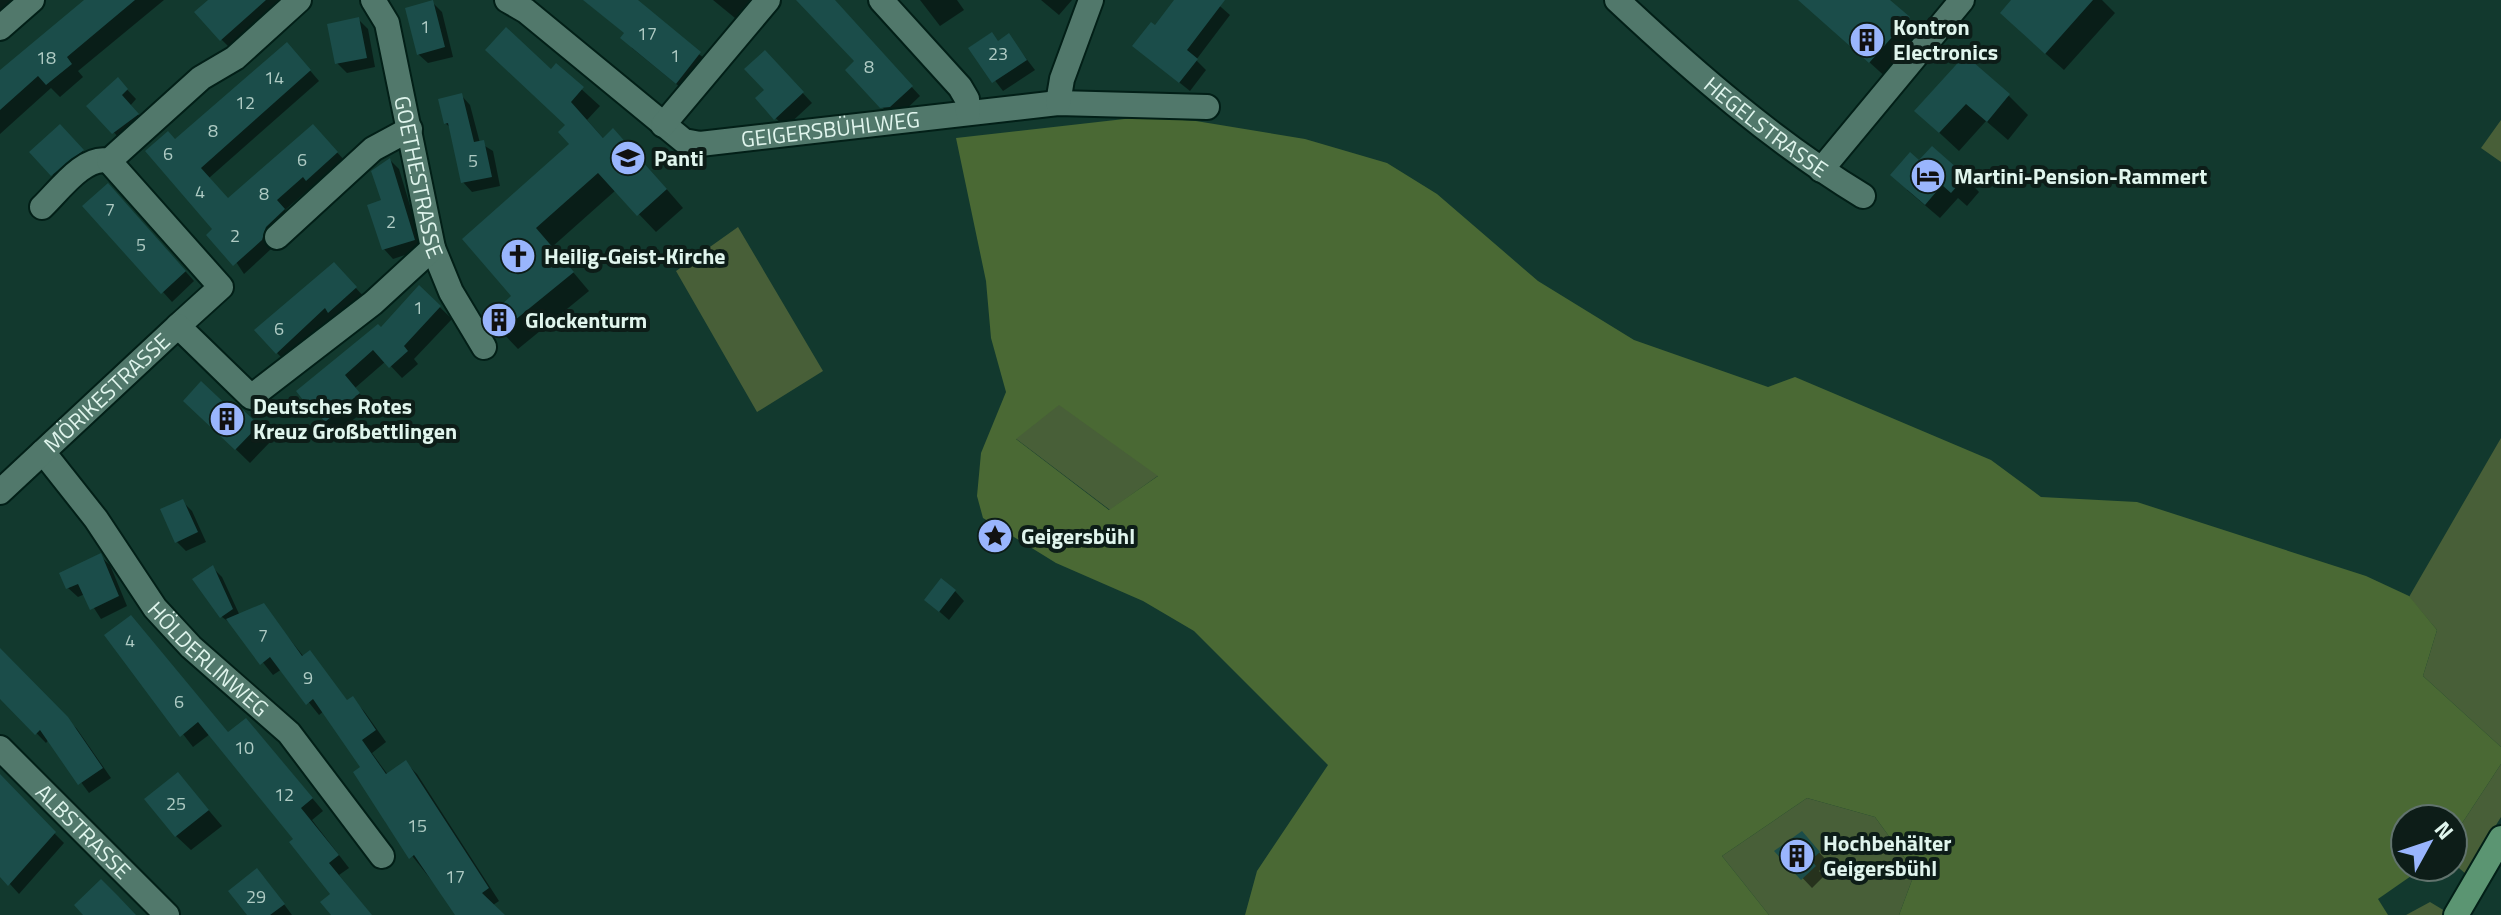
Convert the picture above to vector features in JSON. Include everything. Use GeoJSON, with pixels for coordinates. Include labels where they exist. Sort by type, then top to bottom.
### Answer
{"type":"FeatureCollection","features":[{"type":"Feature","properties":{"kind":"main road"},"geometry":{"type":"LineString","coordinates":[[2456,915],[2501,838]]}},
{"type":"Feature","properties":{"kind":"street"},"geometry":{"type":"LineString","coordinates":[[0,28],[32,0]]}},
{"type":"Feature","properties":{"kind":"street"},"geometry":{"type":"LineString","coordinates":[[109,161],[201,78],[235,58],[299,0]]}},
{"type":"Feature","properties":{"kind":"street","name":"GOETHESTRASSE"},"geometry":{"type":"LineString","coordinates":[[373,0],[387,23],[433,248],[451,292],[484,347]]}},
{"type":"Feature","properties":{"kind":"street","name":"GEIGERSBÜHLWEG"},"geometry":{"type":"LineString","coordinates":[[507,0],[526,11],[684,141],[700,144],[1058,103],[1207,107]]}},
{"type":"Feature","properties":{"kind":"street"},"geometry":{"type":"LineString","coordinates":[[663,125],[768,0]]}},
{"type":"Feature","properties":{"kind":"street"},"geometry":{"type":"LineString","coordinates":[[881,0],[960,87],[967,99],[968,113]]}},
{"type":"Feature","properties":{"kind":"street"},"geometry":{"type":"LineString","coordinates":[[1058,103],[1062,79],[1091,0]]}},
{"type":"Feature","properties":{"kind":"street","name":"HEGELSTRASSE"},"geometry":{"type":"LineString","coordinates":[[1617,0],[1739,109],[1821,170],[1953,3]]}},
{"type":"Feature","properties":{"kind":"street"},"geometry":{"type":"LineString","coordinates":[[277,237],[373,149],[410,129]]}},
{"type":"Feature","properties":{"kind":"street"},"geometry":{"type":"LineString","coordinates":[[42,207],[88,164],[102,159],[109,161],[221,287],[178,326]]}},
{"type":"Feature","properties":{"kind":"street"},"geometry":{"type":"LineString","coordinates":[[1821,170],[1863,196]]}},
{"type":"Feature","properties":{"kind":"street","name":"MÖRIKESTRASSE"},"geometry":{"type":"LineString","coordinates":[[0,492],[178,326],[251,397],[361,312],[433,248]]}},
{"type":"Feature","properties":{"kind":"street","name":"HÖLDERLINWEG"},"geometry":{"type":"LineString","coordinates":[[43,452],[96,519],[155,608],[191,647],[289,733],[382,856]]}},
{"type":"Feature","properties":{"kind":"street","name":"ALBSTRASSE"},"geometry":{"type":"LineString","coordinates":[[0,748],[167,915]]}},
{"type":"Feature","properties":{"kind":"green space"},"geometry":{"type":"Polygon","coordinates":[[[1142,117],[1196,121],[1305,139],[1387,163],[1437,194],[1538,281],[1634,340],[1768,387],[1795,377],[1991,460],[2041,497],[2137,502],[2366,576],[2409,596],[2437,630],[2423,676],[2501,747],[2501,764],[2469,813],[2469,803],[2389,803],[2389,883],[2401,883],[2378,899],[2388,915],[1899,915],[1915,872],[1875,817],[1807,798],[1722,856],[1769,915],[1245,915],[1257,871],[1328,765],[1194,631],[1143,601],[1056,563],[983,518],[977,496],[981,453],[1006,392],[991,338],[986,281],[956,138],[1142,117]],[[1059,405],[1016,439],[1109,510],[1158,476],[1059,405]]]}},
{"type":"Feature","properties":{"kind":"green space"},"geometry":{"type":"Polygon","coordinates":[[[2501,120],[2501,162],[2481,148],[2501,120]]]}},
{"type":"Feature","properties":{"kind":"green space"},"geometry":{"type":"Polygon","coordinates":[[[738,227],[823,371],[757,412],[676,271],[738,227]]]}},
{"type":"Feature","properties":{"kind":"green space"},"geometry":{"type":"Polygon","coordinates":[[[1059,404],[1159,475],[1110,510],[1015,438],[1059,404]]]}},
{"type":"Feature","properties":{"kind":"green space"},"geometry":{"type":"Polygon","coordinates":[[[2501,438],[2501,747],[2423,676],[2437,630],[2409,597],[2501,438]]]}},
{"type":"Feature","properties":{"kind":"green space"},"geometry":{"type":"Polygon","coordinates":[[[2501,764],[2501,817],[2469,869],[2469,813],[2501,764]]]}},
{"type":"Feature","properties":{"kind":"green space"},"geometry":{"type":"Polygon","coordinates":[[[1807,798],[1875,817],[1915,872],[1899,915],[1769,915],[1722,856],[1807,798]]]}},
{"type":"Feature","properties":{"kind":"green space"},"geometry":{"type":"Polygon","coordinates":[[[2430,902],[2445,911],[2442,915],[2406,915],[2430,902]]]}},
{"type":"Feature","properties":{"kind":"building"},"geometry":{"type":"Polygon","coordinates":[[[84,0],[135,0],[67,57],[72,64],[46,85],[38,76],[0,110],[0,70],[84,0]]]}},
{"type":"Feature","properties":{"kind":"building"},"geometry":{"type":"Polygon","coordinates":[[[208,0],[266,0],[220,41],[194,12],[208,0]]]}},
{"type":"Feature","properties":{"kind":"building"},"geometry":{"type":"Polygon","coordinates":[[[433,0],[445,47],[417,55],[405,8],[433,0]]]}},
{"type":"Feature","properties":{"kind":"building"},"geometry":{"type":"Polygon","coordinates":[[[583,0],[638,0],[701,52],[676,84],[620,38],[624,33],[583,0]]]}},
{"type":"Feature","properties":{"kind":"building"},"geometry":{"type":"Polygon","coordinates":[[[796,0],[835,0],[913,86],[890,107],[880,108],[845,70],[854,61],[796,0]]]}},
{"type":"Feature","properties":{"kind":"building"},"geometry":{"type":"Polygon","coordinates":[[[1174,0],[1225,0],[1187,50],[1198,59],[1179,83],[1132,46],[1151,22],[1155,25],[1174,0]]]}},
{"type":"Feature","properties":{"kind":"building","name":"Kontron Electronics"},"geometry":{"type":"Polygon","coordinates":[[[1798,0],[1890,0],[1910,17],[1869,63],[1798,0]]]}},
{"type":"Feature","properties":{"kind":"building","name":"Kontron Electronics"},"geometry":{"type":"Polygon","coordinates":[[[2011,0],[2093,0],[2045,54],[2000,13],[2011,0]]]}},
{"type":"Feature","properties":{"kind":"building"},"geometry":{"type":"Polygon","coordinates":[[[359,17],[367,58],[335,64],[327,24],[359,17]]]}},
{"type":"Feature","properties":{"kind":"building"},"geometry":{"type":"Polygon","coordinates":[[[506,27],[551,69],[556,63],[584,87],[571,102],[603,138],[613,128],[667,189],[637,216],[598,173],[536,228],[574,272],[499,333],[486,318],[511,296],[462,239],[569,144],[558,132],[565,125],[485,50],[506,27]]]}},
{"type":"Feature","properties":{"kind":"building"},"geometry":{"type":"Polygon","coordinates":[[[992,32],[998,41],[1009,33],[1027,60],[992,83],[968,48],[992,32]]]}},
{"type":"Feature","properties":{"kind":"building"},"geometry":{"type":"Polygon","coordinates":[[[287,42],[311,70],[201,168],[228,198],[313,124],[338,152],[306,181],[303,177],[277,200],[285,209],[266,227],[262,240],[233,266],[206,235],[212,229],[145,151],[168,131],[175,139],[287,42]]]}},
{"type":"Feature","properties":{"kind":"building"},"geometry":{"type":"Polygon","coordinates":[[[765,50],[804,92],[774,120],[755,98],[764,90],[744,69],[765,50]]]}},
{"type":"Feature","properties":{"kind":"building"},"geometry":{"type":"Polygon","coordinates":[[[1965,55],[2010,94],[1987,122],[1966,104],[1939,133],[1914,111],[1965,55]]]}},
{"type":"Feature","properties":{"kind":"building"},"geometry":{"type":"Polygon","coordinates":[[[118,77],[128,89],[122,95],[139,114],[112,134],[86,106],[118,77]]]}},
{"type":"Feature","properties":{"kind":"building"},"geometry":{"type":"Polygon","coordinates":[[[462,93],[474,142],[484,140],[492,177],[461,183],[448,123],[444,124],[438,99],[462,93]]]}},
{"type":"Feature","properties":{"kind":"building"},"geometry":{"type":"Polygon","coordinates":[[[60,124],[84,150],[51,176],[29,152],[60,124]]]}},
{"type":"Feature","properties":{"kind":"building","name":"Martini-Pension-Rammert"},"geometry":{"type":"Polygon","coordinates":[[[1932,146],[1966,176],[1951,193],[1942,185],[1925,205],[1890,175],[1910,152],[1919,160],[1932,146]]]}},
{"type":"Feature","properties":{"kind":"building"},"geometry":{"type":"Polygon","coordinates":[[[390,158],[415,240],[382,250],[367,205],[381,200],[371,171],[390,158]]]}},
{"type":"Feature","properties":{"kind":"building"},"geometry":{"type":"Polygon","coordinates":[[[108,183],[186,271],[161,294],[82,206],[108,183]]]}},
{"type":"Feature","properties":{"kind":"building"},"geometry":{"type":"Polygon","coordinates":[[[334,262],[357,287],[328,313],[325,308],[276,354],[254,330],[334,262]]]}},
{"type":"Feature","properties":{"kind":"building"},"geometry":{"type":"Polygon","coordinates":[[[419,285],[441,306],[404,346],[408,351],[389,368],[373,350],[345,375],[360,393],[325,422],[319,415],[316,417],[296,391],[378,324],[381,327],[419,285]]]}},
{"type":"Feature","properties":{"kind":"building","name":"Deutsches Rotes Kreuz Großbettlingen"},"geometry":{"type":"Polygon","coordinates":[[[201,381],[235,413],[240,407],[259,425],[235,450],[183,401],[201,381]]]}},
{"type":"Feature","properties":{"kind":"building"},"geometry":{"type":"Polygon","coordinates":[[[183,499],[198,532],[175,543],[160,509],[183,499]]]}},
{"type":"Feature","properties":{"kind":"building"},"geometry":{"type":"Polygon","coordinates":[[[101,553],[119,596],[90,610],[78,584],[66,589],[59,573],[101,553]]]}},
{"type":"Feature","properties":{"kind":"building"},"geometry":{"type":"Polygon","coordinates":[[[213,565],[233,609],[220,618],[192,579],[213,565]]]}},
{"type":"Feature","properties":{"kind":"building"},"geometry":{"type":"Polygon","coordinates":[[[941,578],[956,590],[939,612],[924,600],[941,578]]]}},
{"type":"Feature","properties":{"kind":"building"},"geometry":{"type":"Polygon","coordinates":[[[264,603],[302,656],[310,650],[347,700],[353,696],[376,730],[362,740],[386,774],[406,760],[489,888],[482,893],[505,915],[455,915],[414,855],[409,859],[353,772],[360,767],[313,699],[306,705],[270,657],[260,665],[226,619],[264,603]]]}},
{"type":"Feature","properties":{"kind":"building"},"geometry":{"type":"Polygon","coordinates":[[[131,615],[228,732],[246,718],[313,798],[301,808],[339,855],[329,863],[372,915],[331,915],[320,902],[330,894],[289,842],[293,839],[198,722],[180,737],[104,635],[131,615]]]}},
{"type":"Feature","properties":{"kind":"building"},"geometry":{"type":"Polygon","coordinates":[[[0,648],[68,717],[103,768],[78,785],[40,730],[35,735],[0,699],[0,648]]]}},
{"type":"Feature","properties":{"kind":"building"},"geometry":{"type":"Polygon","coordinates":[[[178,772],[209,810],[175,837],[144,799],[178,772]]]}},
{"type":"Feature","properties":{"kind":"building"},"geometry":{"type":"Polygon","coordinates":[[[0,774],[56,832],[8,886],[0,877],[0,774]]]}},
{"type":"Feature","properties":{"kind":"building","name":"Hochbehälter Geigersbühl"},"geometry":{"type":"Polygon","coordinates":[[[1802,831],[1820,852],[1811,860],[1816,866],[1801,880],[1774,851],[1802,831]]]}},
{"type":"Feature","properties":{"kind":"building"},"geometry":{"type":"Polygon","coordinates":[[[257,868],[285,904],[270,915],[247,915],[228,891],[257,868]]]}},
{"type":"Feature","properties":{"kind":"building"},"geometry":{"type":"Polygon","coordinates":[[[101,879],[136,915],[83,915],[74,905],[101,879]]]}},
{"type":"Feature","properties":{"kind":"place","name":"Kontron Electronics"},"geometry":{"type":"Point","coordinates":[1867,40]}},
{"type":"Feature","properties":{"kind":"place","name":"Panti"},"geometry":{"type":"Point","coordinates":[628,158]}},
{"type":"Feature","properties":{"kind":"place","name":"Martini-Pension-Rammert"},"geometry":{"type":"Point","coordinates":[1928,176]}},
{"type":"Feature","properties":{"kind":"place","name":"Heilig-Geist-Kirche"},"geometry":{"type":"Point","coordinates":[518,256]}},
{"type":"Feature","properties":{"kind":"place","name":"Glockenturm"},"geometry":{"type":"Point","coordinates":[499,320]}},
{"type":"Feature","properties":{"kind":"place","name":"Deutsches Rotes Kreuz Großbettlingen"},"geometry":{"type":"Point","coordinates":[227,419]}},
{"type":"Feature","properties":{"kind":"place","name":"Geigersbühl"},"geometry":{"type":"Point","coordinates":[995,536]}},
{"type":"Feature","properties":{"kind":"place","name":"Hochbehälter Geigersbühl"},"geometry":{"type":"Point","coordinates":[1797,856]}}]}
